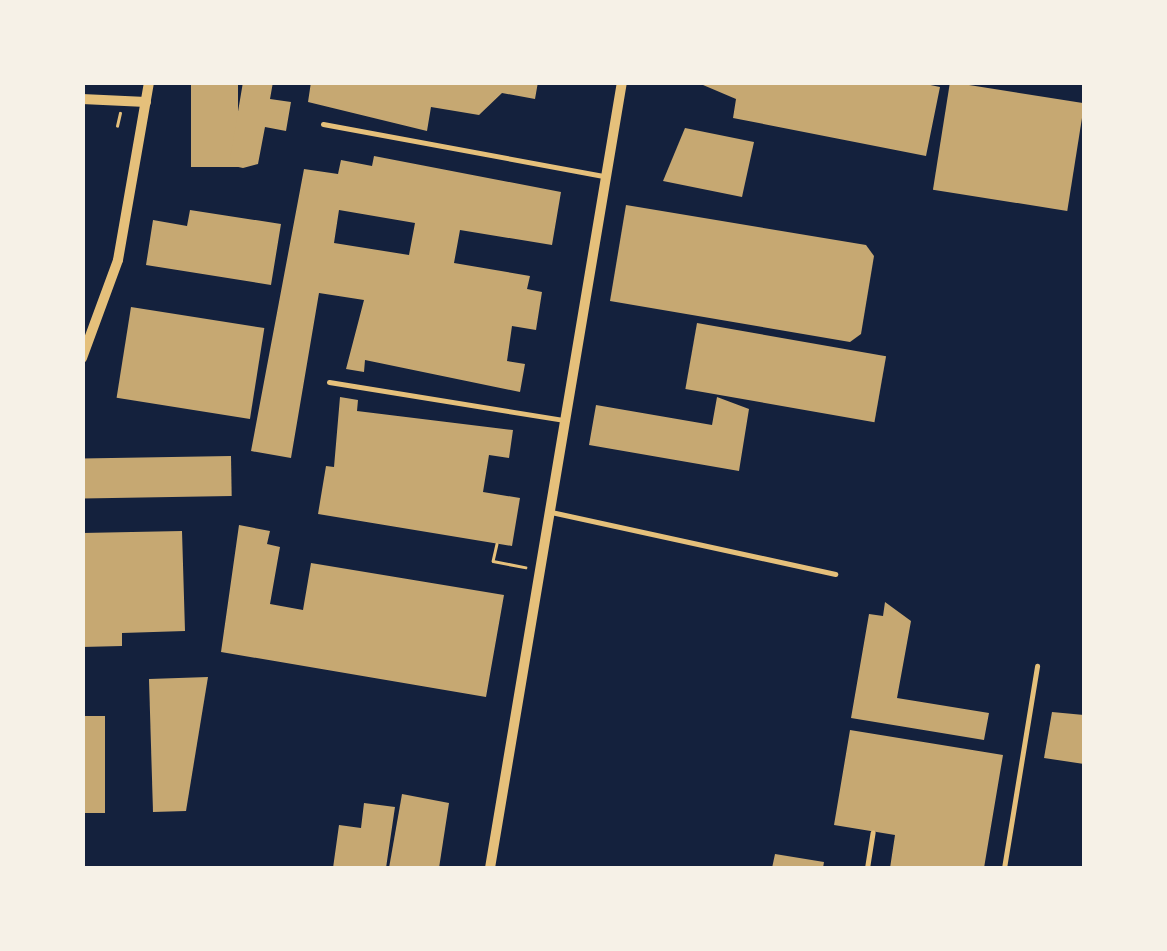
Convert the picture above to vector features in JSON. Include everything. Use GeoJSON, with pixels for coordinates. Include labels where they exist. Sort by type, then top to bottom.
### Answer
{"type":"FeatureCollection","features":[{"type":"Feature","properties":{"kind":"street"},"geometry":{"type":"LineString","coordinates":[[82,358],[129,205],[148,82]]}},
{"type":"Feature","properties":{"kind":"street"},"geometry":{"type":"LineString","coordinates":[[490,868],[622,82]]}},
{"type":"Feature","properties":{"kind":"street"},"geometry":{"type":"LineString","coordinates":[[82,98],[146,102]]}},
{"type":"Feature","properties":{"kind":"lane"},"geometry":{"type":"LineString","coordinates":[[323,124],[606,177]]}},
{"type":"Feature","properties":{"kind":"lane"},"geometry":{"type":"LineString","coordinates":[[329,382],[566,421]]}},
{"type":"Feature","properties":{"kind":"lane"},"geometry":{"type":"LineString","coordinates":[[550,512],[835,574]]}},
{"type":"Feature","properties":{"kind":"lane"},"geometry":{"type":"LineString","coordinates":[[1004,868],[1038,666]]}},
{"type":"Feature","properties":{"kind":"lane"},"geometry":{"type":"LineString","coordinates":[[867,868],[873,835]]}},
{"type":"Feature","properties":{"kind":"path"},"geometry":{"type":"LineString","coordinates":[[497,544],[493,561],[542,570]]}},
{"type":"Feature","properties":{"kind":"building"},"geometry":{"type":"Polygon","coordinates":[[[191,82],[238,82],[238,167],[191,167],[191,82]]]}},
{"type":"Feature","properties":{"kind":"building"},"geometry":{"type":"Polygon","coordinates":[[[243,82],[273,82],[270,99],[291,102],[286,131],[265,127],[258,164],[243,168],[229,165],[243,82]]]}},
{"type":"Feature","properties":{"kind":"building"},"geometry":{"type":"Polygon","coordinates":[[[311,82],[538,82],[535,99],[502,93],[479,115],[431,107],[427,131],[308,102],[311,82]]]}},
{"type":"Feature","properties":{"kind":"building"},"geometry":{"type":"Polygon","coordinates":[[[696,82],[916,82],[940,87],[926,156],[733,118],[736,99],[696,82]]]}},
{"type":"Feature","properties":{"kind":"building"},"geometry":{"type":"Polygon","coordinates":[[[950,82],[1084,103],[1067,211],[933,190],[950,82]]]}},
{"type":"Feature","properties":{"kind":"building"},"geometry":{"type":"Polygon","coordinates":[[[685,128],[754,142],[742,197],[663,181],[685,128]]]}},
{"type":"Feature","properties":{"kind":"building"},"geometry":{"type":"Polygon","coordinates":[[[374,156],[561,192],[552,245],[460,230],[454,263],[530,276],[527,289],[542,292],[536,330],[512,326],[507,361],[525,364],[520,392],[365,360],[364,372],[346,369],[364,300],[319,293],[291,458],[251,451],[304,169],[338,174],[341,160],[372,166],[374,156]],[[339,210],[334,243],[409,255],[415,223],[339,210]]]}},
{"type":"Feature","properties":{"kind":"building"},"geometry":{"type":"Polygon","coordinates":[[[626,205],[866,245],[874,256],[861,334],[850,342],[610,301],[626,205]]]}},
{"type":"Feature","properties":{"kind":"building"},"geometry":{"type":"Polygon","coordinates":[[[190,210],[281,224],[271,285],[146,265],[153,220],[187,226],[190,210]]]}},
{"type":"Feature","properties":{"kind":"building"},"geometry":{"type":"Polygon","coordinates":[[[131,307],[264,328],[250,419],[117,398],[131,307]]]}},
{"type":"Feature","properties":{"kind":"building"},"geometry":{"type":"Polygon","coordinates":[[[697,323],[886,356],[874,422],[685,389],[697,323]]]}},
{"type":"Feature","properties":{"kind":"building"},"geometry":{"type":"Polygon","coordinates":[[[340,397],[358,400],[357,411],[513,430],[509,458],[489,455],[483,492],[520,498],[512,546],[318,514],[326,466],[334,467],[340,397]]]}},
{"type":"Feature","properties":{"kind":"building"},"geometry":{"type":"Polygon","coordinates":[[[717,397],[749,409],[739,471],[589,445],[596,405],[712,425],[717,397]]]}},
{"type":"Feature","properties":{"kind":"building"},"geometry":{"type":"Polygon","coordinates":[[[231,456],[232,496],[83,499],[82,459],[231,456]]]}},
{"type":"Feature","properties":{"kind":"building"},"geometry":{"type":"Polygon","coordinates":[[[239,525],[270,531],[267,544],[280,547],[270,604],[303,610],[311,563],[504,595],[486,697],[221,652],[239,525]]]}},
{"type":"Feature","properties":{"kind":"building"},"geometry":{"type":"Polygon","coordinates":[[[182,531],[185,631],[122,633],[122,646],[82,647],[82,533],[182,531]]]}},
{"type":"Feature","properties":{"kind":"building"},"geometry":{"type":"Polygon","coordinates":[[[885,602],[911,621],[897,698],[989,713],[984,740],[851,718],[869,614],[883,616],[885,602]]]}},
{"type":"Feature","properties":{"kind":"building"},"geometry":{"type":"Polygon","coordinates":[[[208,677],[186,811],[153,812],[149,679],[208,677]]]}},
{"type":"Feature","properties":{"kind":"building"},"geometry":{"type":"Polygon","coordinates":[[[1052,712],[1084,715],[1084,764],[1044,758],[1052,712]]]}},
{"type":"Feature","properties":{"kind":"building"},"geometry":{"type":"Polygon","coordinates":[[[82,716],[105,716],[105,813],[82,813],[82,716]]]}},
{"type":"Feature","properties":{"kind":"building"},"geometry":{"type":"Polygon","coordinates":[[[850,730],[1003,755],[984,868],[890,868],[895,835],[834,825],[850,730]]]}},
{"type":"Feature","properties":{"kind":"building"},"geometry":{"type":"Polygon","coordinates":[[[402,794],[449,803],[439,868],[389,868],[402,794]]]}},
{"type":"Feature","properties":{"kind":"building"},"geometry":{"type":"Polygon","coordinates":[[[364,803],[395,807],[386,868],[333,868],[339,825],[361,828],[364,803]]]}},
{"type":"Feature","properties":{"kind":"building"},"geometry":{"type":"Polygon","coordinates":[[[775,854],[824,862],[823,868],[772,868],[775,854]]]}}]}
